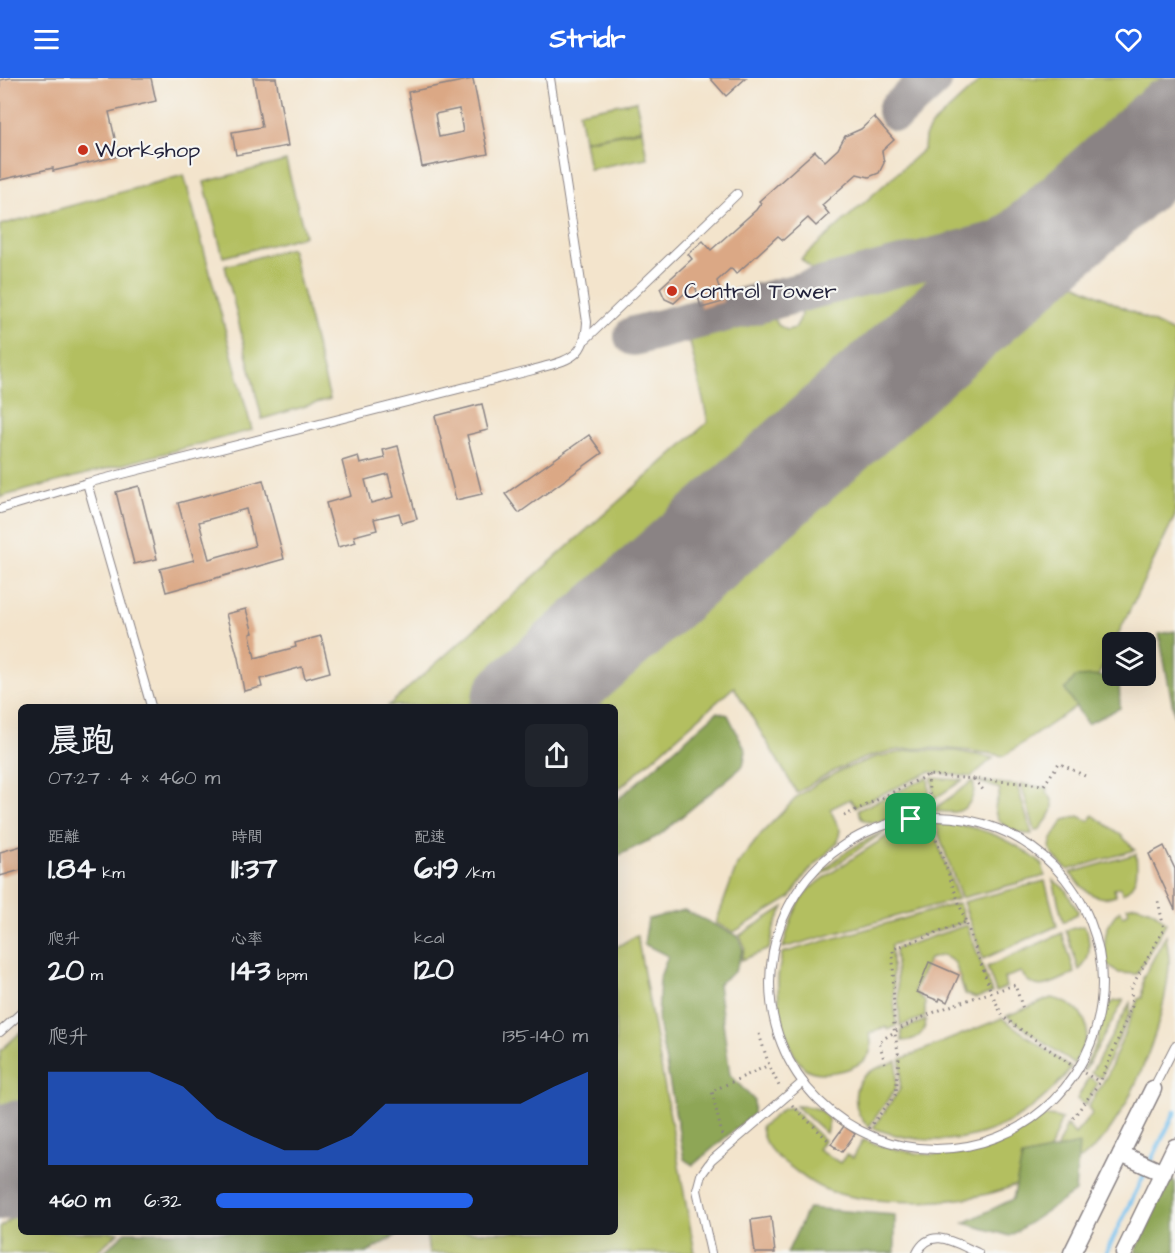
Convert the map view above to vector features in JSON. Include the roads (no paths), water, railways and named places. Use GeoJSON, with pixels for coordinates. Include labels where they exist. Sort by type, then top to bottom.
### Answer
{"type":"FeatureCollection","features":[{"type":"Feature","properties":{"kind":"street"},"geometry":{"type":"LineString","coordinates":[[1072,1253],[1153,1089]]}},
{"type":"Feature","properties":{"kind":"street"},"geometry":{"type":"LineString","coordinates":[[1124,1253],[1175,1147]]}},
{"type":"Feature","properties":{"kind":"street"},"geometry":{"type":"LineString","coordinates":[[1121,1154],[1163,1173]]}},
{"type":"Feature","properties":{"kind":"lane"},"geometry":{"type":"LineString","coordinates":[[0,509],[87,483],[533,370],[570,358],[581,350],[586,339],[587,322],[550,78]]}},
{"type":"Feature","properties":{"kind":"lane"},"geometry":{"type":"LineString","coordinates":[[586,339],[737,194]]}},
{"type":"Feature","properties":{"kind":"lane"},"geometry":{"type":"LineString","coordinates":[[87,483],[150,704]]}},
{"type":"Feature","properties":{"kind":"lane"},"geometry":{"type":"LineString","coordinates":[[931,817],[970,820],[990,825],[1026,842],[1056,868],[1080,900],[1096,937],[1100,956],[1102,983],[1098,1016],[1093,1035],[1077,1069],[1064,1088],[1035,1116],[1000,1136],[981,1142],[942,1149],[922,1148],[883,1140],[865,1132],[831,1111],[803,1082],[784,1048],[773,1009],[771,969],[774,949],[787,911],[797,894],[816,870],[854,839],[891,823],[931,817]]}},
{"type":"Feature","properties":{"kind":"lane"},"geometry":{"type":"LineString","coordinates":[[0,1032],[18,1016]]}},
{"type":"Feature","properties":{"kind":"lane"},"geometry":{"type":"LineString","coordinates":[[1153,1089],[1175,1046]]}},
{"type":"Feature","properties":{"kind":"lane"},"geometry":{"type":"LineString","coordinates":[[711,1253],[697,1190],[700,1175],[711,1161],[803,1082]]}},
{"type":"Feature","properties":{"kind":"lane"},"geometry":{"type":"LineString","coordinates":[[916,1253],[921,1244],[931,1238],[944,1238],[978,1253]]}},
{"type":"Feature","properties":{"kind":"waterway"},"geometry":{"type":"LineString","coordinates":[[1150,1163],[1175,1112]]}},
{"type":"Feature","properties":{"kind":"waterway"},"geometry":{"type":"LineString","coordinates":[[1106,1253],[1146,1171]]}},
{"type":"Feature","properties":{"kind":"place","name":"Workshop"},"geometry":{"type":"Point","coordinates":[83,150]}},
{"type":"Feature","properties":{"kind":"place","name":"Control Tower"},"geometry":{"type":"Point","coordinates":[672,291]}}]}
